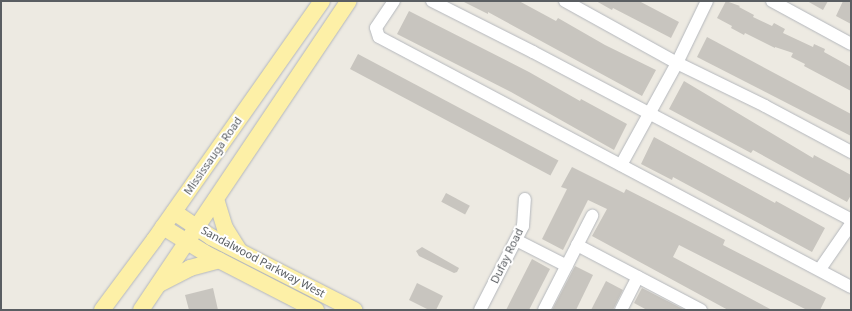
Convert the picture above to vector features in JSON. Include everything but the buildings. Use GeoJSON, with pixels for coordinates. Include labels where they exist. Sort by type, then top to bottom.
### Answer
{"type":"FeatureCollection","features":[{"type":"Feature","properties":{"kind":"main road","name":"Mississauga Road"},"geometry":{"type":"LineString","coordinates":[[102,310],[174,212],[322,1]]}},
{"type":"Feature","properties":{"kind":"main road"},"geometry":{"type":"LineString","coordinates":[[141,310],[350,1]]}},
{"type":"Feature","properties":{"kind":"main road"},"geometry":{"type":"LineString","coordinates":[[216,199],[225,228],[239,252]]}},
{"type":"Feature","properties":{"kind":"main road","name":"Sandalwood Parkway West"},"geometry":{"type":"LineString","coordinates":[[174,212],[239,252],[354,310]]}},
{"type":"Feature","properties":{"kind":"main road","name":"Sandalwood Parkway West"},"geometry":{"type":"LineString","coordinates":[[163,227],[219,260],[316,310]]}},
{"type":"Feature","properties":{"kind":"main road"},"geometry":{"type":"LineString","coordinates":[[157,285],[190,268],[219,260]]}},
{"type":"Feature","properties":{"kind":"street"},"geometry":{"type":"LineString","coordinates":[[394,1],[376,28],[380,37],[820,269],[851,287]]}},
{"type":"Feature","properties":{"kind":"street"},"geometry":{"type":"LineString","coordinates":[[432,1],[851,220]]}},
{"type":"Feature","properties":{"kind":"street"},"geometry":{"type":"LineString","coordinates":[[565,1],[677,63],[765,106],[851,152]]}},
{"type":"Feature","properties":{"kind":"street"},"geometry":{"type":"LineString","coordinates":[[621,165],[648,113],[677,63],[707,1]]}},
{"type":"Feature","properties":{"kind":"street"},"geometry":{"type":"LineString","coordinates":[[772,1],[851,44]]}},
{"type":"Feature","properties":{"kind":"street","name":"Dufay Road"},"geometry":{"type":"LineString","coordinates":[[480,310],[523,226],[525,199]]}},
{"type":"Feature","properties":{"kind":"street"},"geometry":{"type":"LineString","coordinates":[[544,310],[592,216]]}},
{"type":"Feature","properties":{"kind":"street"},"geometry":{"type":"LineString","coordinates":[[820,269],[851,224]]}},
{"type":"Feature","properties":{"kind":"street"},"geometry":{"type":"LineString","coordinates":[[516,240],[567,266]]}},
{"type":"Feature","properties":{"kind":"street"},"geometry":{"type":"LineString","coordinates":[[577,245],[701,310]]}},
{"type":"Feature","properties":{"kind":"street"},"geometry":{"type":"LineString","coordinates":[[620,310],[638,277]]}}]}
